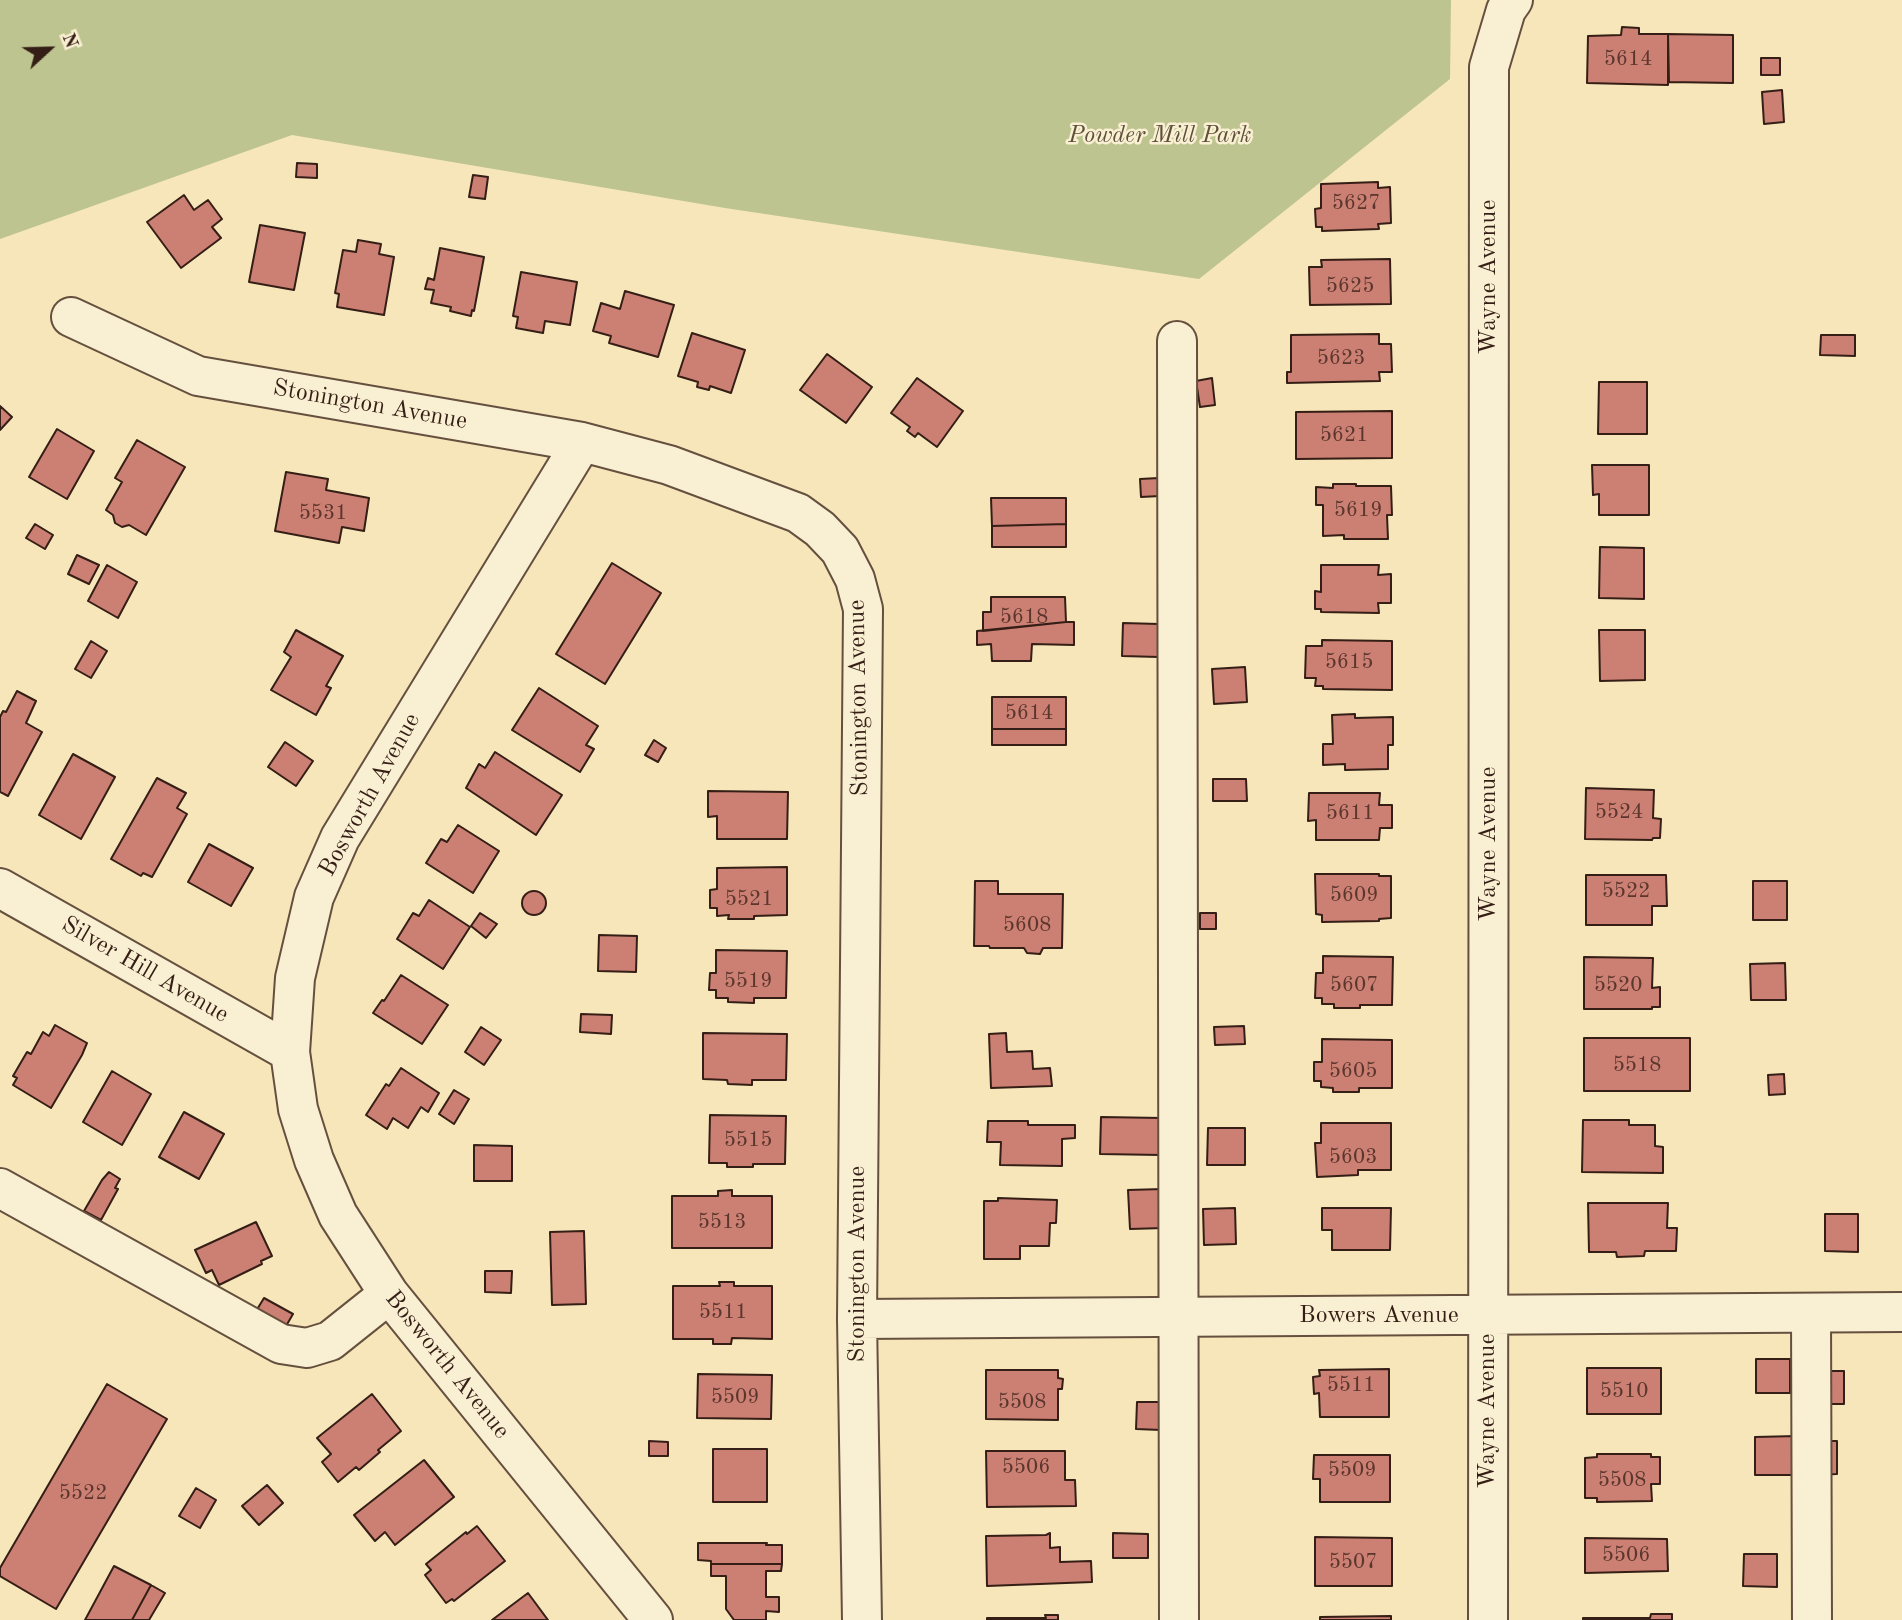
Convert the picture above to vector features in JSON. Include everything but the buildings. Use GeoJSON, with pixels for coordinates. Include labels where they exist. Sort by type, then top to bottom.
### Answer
{"type":"FeatureCollection","features":[{"type":"Feature","properties":{"kind":"street","name":"Wayne Avenue"},"geometry":{"type":"LineString","coordinates":[[1488,1620],[1489,67],[1506,10],[1513,0]]}},
{"type":"Feature","properties":{"kind":"street","name":"Stonington Avenue"},"geometry":{"type":"LineString","coordinates":[[71,317],[198,376],[582,442],[669,465],[798,513],[820,529],[840,550],[855,579],[863,609],[857,1319],[862,1620]]}},
{"type":"Feature","properties":{"kind":"street"},"geometry":{"type":"LineString","coordinates":[[1177,341],[1179,1620]]}},
{"type":"Feature","properties":{"kind":"street","name":"Bosworth Avenue"},"geometry":{"type":"LineString","coordinates":[[582,442],[340,838],[314,897],[295,978],[290,1052],[298,1109],[314,1160],[338,1215],[389,1294],[653,1620]]}},
{"type":"Feature","properties":{"kind":"street","name":"Silver Hill Avenue"},"geometry":{"type":"LineString","coordinates":[[0,888],[290,1052]]}},
{"type":"Feature","properties":{"kind":"street"},"geometry":{"type":"LineString","coordinates":[[0,1188],[281,1345],[307,1349],[330,1341],[389,1294]]}},
{"type":"Feature","properties":{"kind":"street","name":"Bowers Avenue"},"geometry":{"type":"LineString","coordinates":[[857,1319],[1902,1312]]}},
{"type":"Feature","properties":{"kind":"street"},"geometry":{"type":"LineString","coordinates":[[1811,1313],[1812,1620]]}},
{"type":"Feature","properties":{"kind":"green space","name":"Powder Mill Park"},"geometry":{"type":"Polygon","coordinates":[[[0,0],[1451,0],[1450,79],[1199,279],[725,208],[292,135],[0,239],[0,0]]]}}]}
